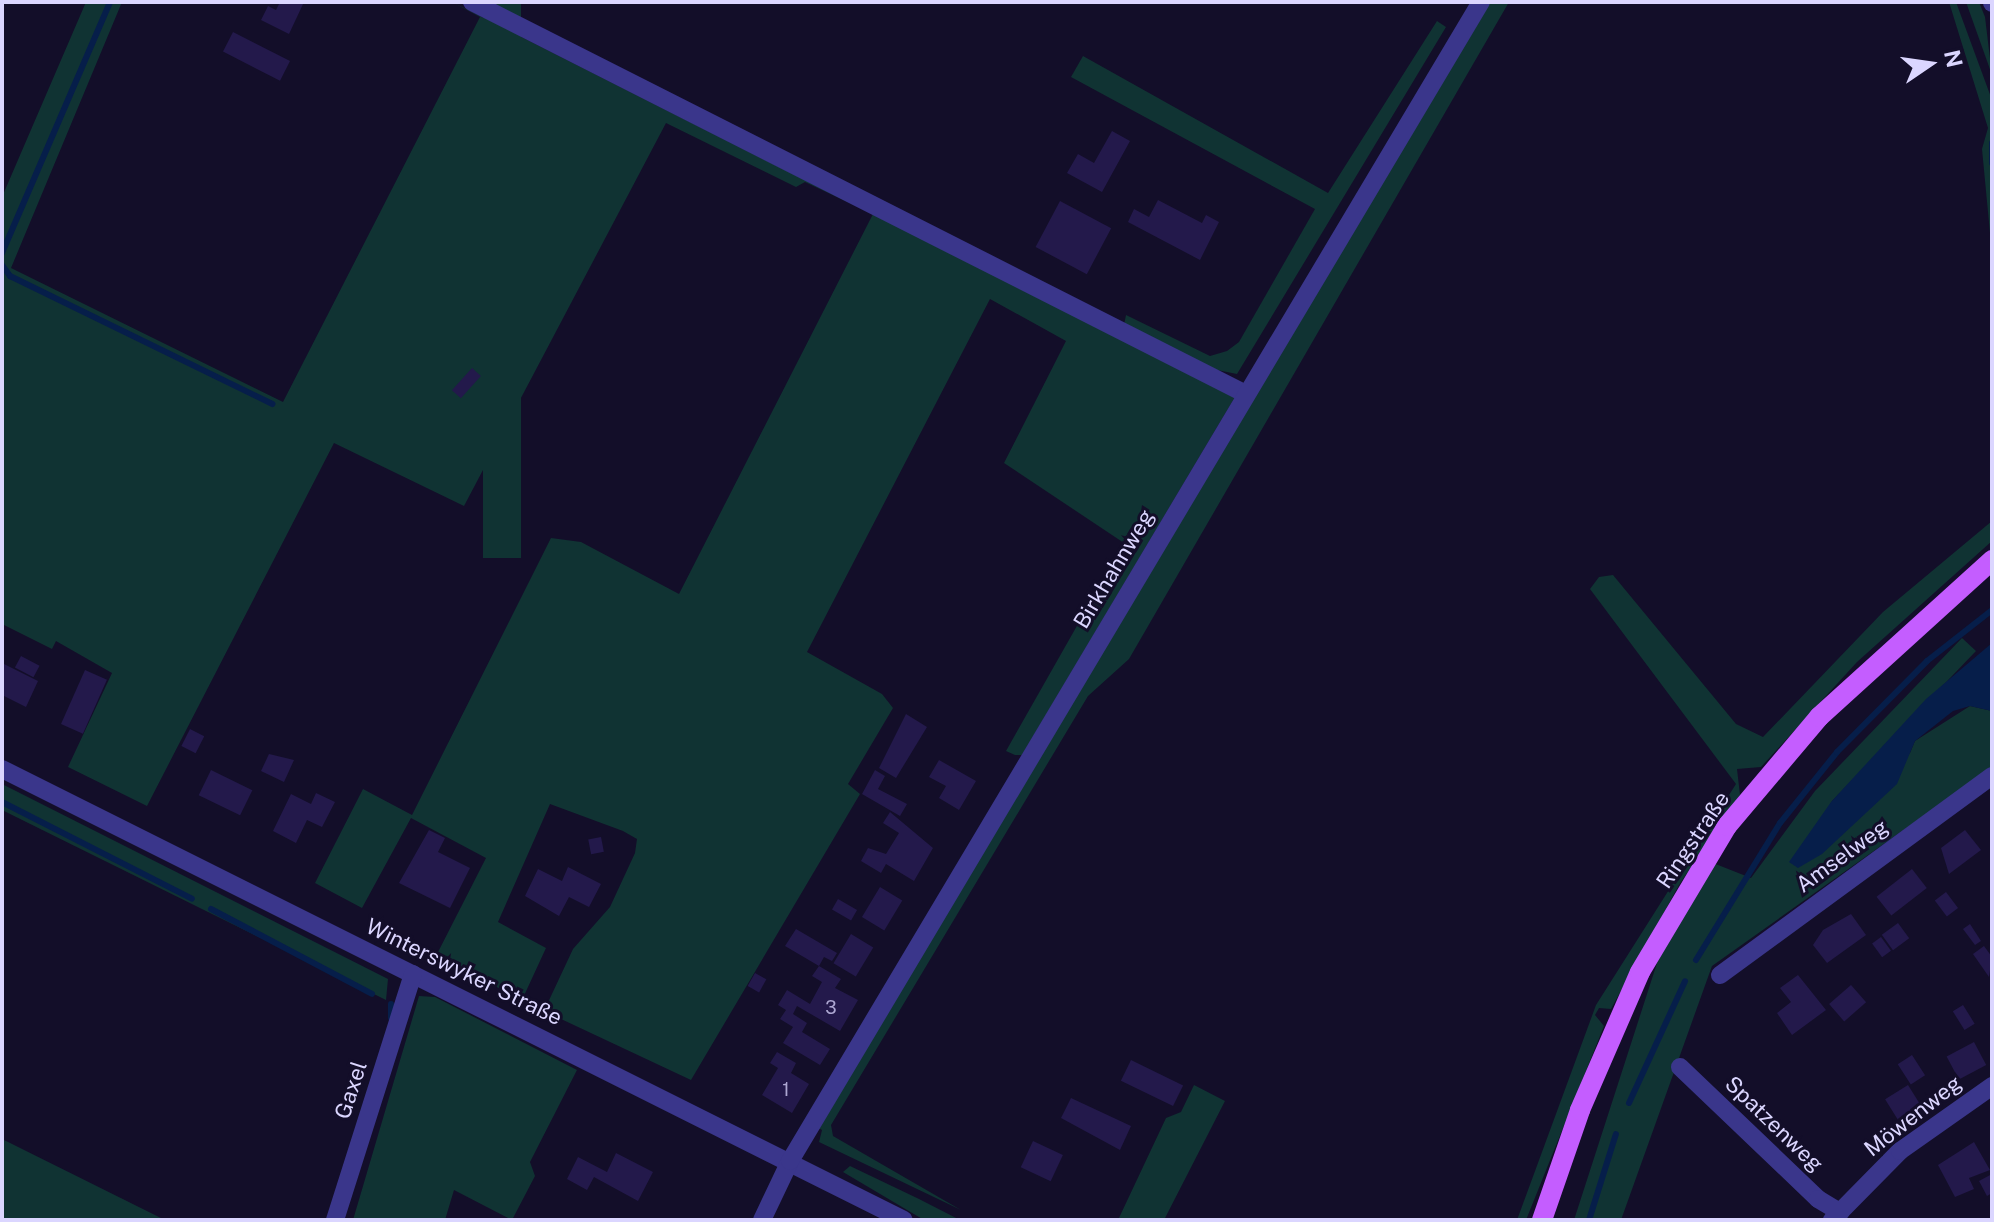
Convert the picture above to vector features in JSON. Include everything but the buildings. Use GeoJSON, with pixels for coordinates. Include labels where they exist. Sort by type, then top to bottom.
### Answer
{"type":"FeatureCollection","features":[{"type":"Feature","properties":{"kind":"main road","name":"Ringstraße"},"geometry":{"type":"LineString","coordinates":[[1542,1220],[1580,1110],[1640,972],[1727,826],[1819,717],[1992,560]]}},
{"type":"Feature","properties":{"kind":"street"},"geometry":{"type":"LineString","coordinates":[[472,2],[1246,394]]}},
{"type":"Feature","properties":{"kind":"street","name":"Birkhahnweg"},"geometry":{"type":"LineString","coordinates":[[762,1220],[790,1161],[1481,2]]}},
{"type":"Feature","properties":{"kind":"street","name":"Winterswyker Straße"},"geometry":{"type":"LineString","coordinates":[[2,769],[904,1220]]}},
{"type":"Feature","properties":{"kind":"street","name":"Amselweg"},"geometry":{"type":"LineString","coordinates":[[1720,975],[1992,776]]}},
{"type":"Feature","properties":{"kind":"street","name":"Gaxel"},"geometry":{"type":"LineString","coordinates":[[335,1220],[413,974]]}},
{"type":"Feature","properties":{"kind":"street","name":"Spatzenweg"},"geometry":{"type":"LineString","coordinates":[[1680,1067],[1836,1216]]}},
{"type":"Feature","properties":{"kind":"street","name":"Möwenweg"},"geometry":{"type":"LineString","coordinates":[[1836,1216],[1900,1151],[1992,1086]]}},
{"type":"Feature","properties":{"kind":"green space"},"geometry":{"type":"Polygon","coordinates":[[[86,2],[122,2],[11,268],[283,402],[480,17],[452,2],[862,209],[805,182],[796,187],[666,123],[464,506],[334,443],[147,806],[68,767],[112,673],[56,641],[52,649],[2,624],[2,197],[86,2]]]}},
{"type":"Feature","properties":{"kind":"green space"},"geometry":{"type":"Polygon","coordinates":[[[483,2],[521,2],[521,558],[483,558],[483,2]]]}},
{"type":"Feature","properties":{"kind":"green space"},"geometry":{"type":"Polygon","coordinates":[[[1490,2],[1509,2],[1129,659],[1088,696],[831,1125],[833,1136],[961,1210],[819,1142],[822,1130],[815,1126],[1490,2]]]}},
{"type":"Feature","properties":{"kind":"green space"},"geometry":{"type":"Polygon","coordinates":[[[1949,2],[1956,2],[1992,100],[1990,233],[1982,149],[1988,128],[1949,2]]]}},
{"type":"Feature","properties":{"kind":"green space"},"geometry":{"type":"Polygon","coordinates":[[[1966,2],[1979,2],[1985,17],[1992,75],[1966,2]]]}},
{"type":"Feature","properties":{"kind":"green space"},"geometry":{"type":"Polygon","coordinates":[[[1437,21],[1446,27],[1237,374],[1212,369],[1124,325],[1126,315],[1210,356],[1227,351],[1239,342],[1315,209],[1071,77],[1083,56],[1328,193],[1437,21]]]}},
{"type":"Feature","properties":{"kind":"green space"},"geometry":{"type":"Polygon","coordinates":[[[873,214],[1235,397],[1022,755],[1015,755],[1006,751],[1124,543],[1004,463],[1066,341],[990,299],[807,652],[882,694],[893,708],[848,784],[860,794],[691,1080],[544,1011],[573,949],[610,907],[635,853],[637,839],[623,831],[550,804],[498,922],[546,948],[522,1000],[436,956],[486,858],[411,818],[362,908],[315,883],[363,789],[412,815],[551,538],[581,542],[679,594],[873,214]]]}},
{"type":"Feature","properties":{"kind":"green space"},"geometry":{"type":"Polygon","coordinates":[[[1992,521],[1992,541],[1857,662],[1761,767],[1737,769],[1740,795],[1679,885],[1611,1009],[1599,1008],[1595,1015],[1604,1026],[1526,1220],[1517,1220],[1596,1005],[1736,784],[1590,589],[1599,577],[1613,575],[1736,724],[1763,737],[1883,612],[1992,521]]]}},
{"type":"Feature","properties":{"kind":"green space"},"geometry":{"type":"Polygon","coordinates":[[[1962,638],[1976,651],[1831,802],[1910,753],[1915,741],[1970,706],[1992,711],[1992,767],[1712,966],[1621,1220],[1574,1220],[1658,960],[1713,863],[1751,878],[1815,791],[1962,638]]]}},
{"type":"Feature","properties":{"kind":"green space"},"geometry":{"type":"Polygon","coordinates":[[[2,784],[388,979],[386,1000],[2,810],[2,784]]]}},
{"type":"Feature","properties":{"kind":"green space"},"geometry":{"type":"Polygon","coordinates":[[[419,996],[435,997],[577,1070],[530,1162],[535,1176],[512,1220],[454,1190],[445,1220],[353,1220],[419,996]]]}},
{"type":"Feature","properties":{"kind":"green space"},"geometry":{"type":"Polygon","coordinates":[[[1194,1085],[1225,1101],[1164,1220],[1118,1220],[1166,1118],[1181,1112],[1194,1085]]]}},
{"type":"Feature","properties":{"kind":"green space"},"geometry":{"type":"Polygon","coordinates":[[[2,1139],[165,1220],[2,1220],[2,1139]]]}},
{"type":"Feature","properties":{"kind":"green space"},"geometry":{"type":"Polygon","coordinates":[[[850,1166],[960,1220],[924,1220],[843,1172],[850,1166]]]}},
{"type":"Feature","properties":{"kind":"water"},"geometry":{"type":"Polygon","coordinates":[[[1992,643],[1992,711],[1970,706],[1953,711],[1915,741],[1897,784],[1822,854],[1798,868],[1789,862],[1831,802],[1926,699],[1992,643]]]}},
{"type":"Feature","properties":{"kind":"waterway"},"geometry":{"type":"LineString","coordinates":[[2,253],[110,2]]}},
{"type":"Feature","properties":{"kind":"waterway"},"geometry":{"type":"LineString","coordinates":[[1992,143],[1992,163]]}},
{"type":"Feature","properties":{"kind":"waterway"},"geometry":{"type":"LineString","coordinates":[[2,265],[10,276],[272,404]]}},
{"type":"Feature","properties":{"kind":"waterway"},"geometry":{"type":"LineString","coordinates":[[1696,960],[1780,823],[1837,752],[1927,661],[1992,610]]}},
{"type":"Feature","properties":{"kind":"waterway"},"geometry":{"type":"LineString","coordinates":[[2,802],[192,899]]}},
{"type":"Feature","properties":{"kind":"waterway"},"geometry":{"type":"LineString","coordinates":[[211,909],[372,994]]}},
{"type":"Feature","properties":{"kind":"waterway"},"geometry":{"type":"LineString","coordinates":[[1629,1103],[1685,981]]}},
{"type":"Feature","properties":{"kind":"waterway"},"geometry":{"type":"LineString","coordinates":[[391,1004],[391,1018]]}},
{"type":"Feature","properties":{"kind":"waterway"},"geometry":{"type":"LineString","coordinates":[[1589,1220],[1616,1134]]}}]}
